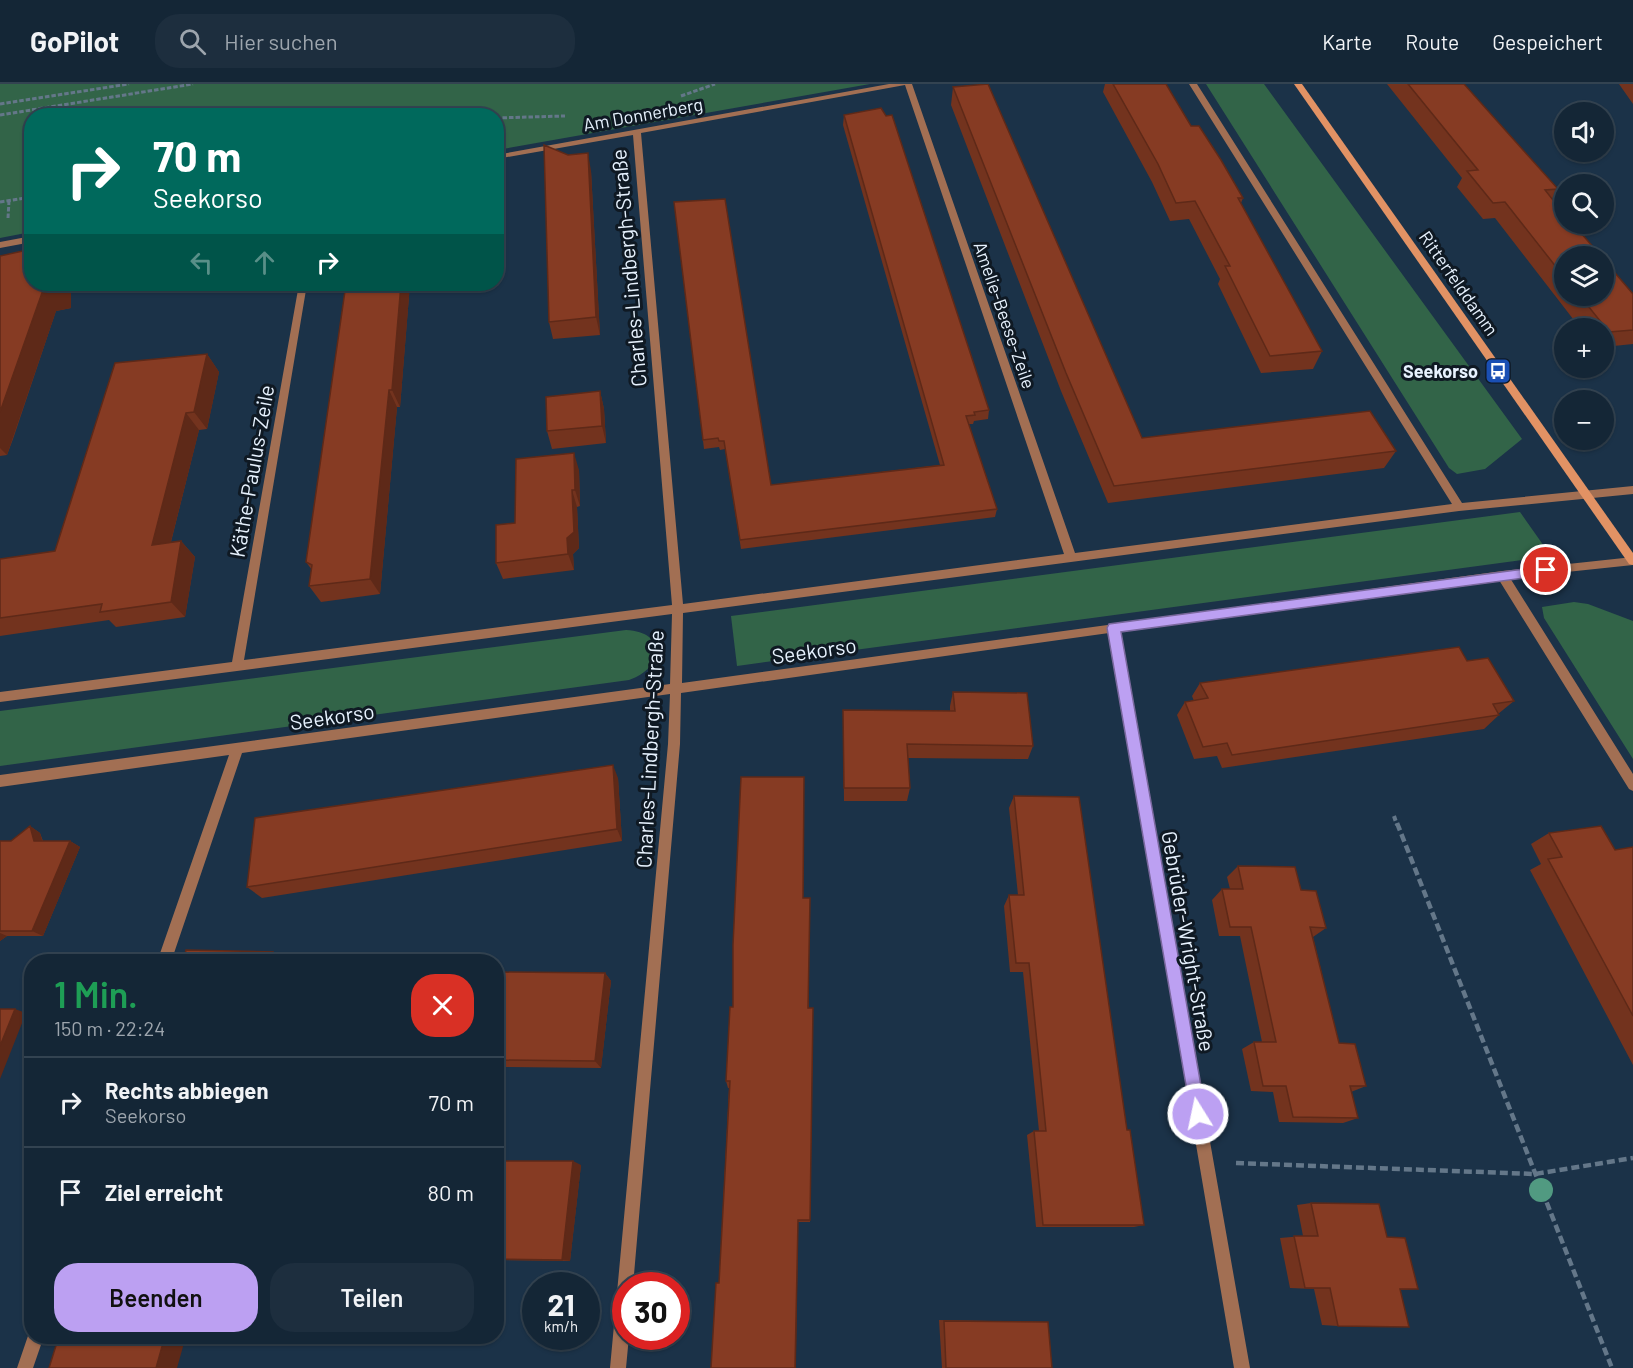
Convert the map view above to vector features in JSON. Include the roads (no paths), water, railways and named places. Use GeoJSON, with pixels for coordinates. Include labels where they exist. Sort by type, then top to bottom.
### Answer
{"type":"FeatureCollection","features":[{"type":"Feature","properties":{"kind":"main road","name":"Ritterfelddamm"},"geometry":{"type":"LineString","coordinates":[[1298,84],[1633,561]]}},
{"type":"Feature","properties":{"kind":"street","name":"Am Donnerberg"},"geometry":{"type":"LineString","coordinates":[[504,156],[902,84]]}},
{"type":"Feature","properties":{"kind":"street","name":"Amelie-Beese-Zeile"},"geometry":{"type":"LineString","coordinates":[[908,84],[1071,558]]}},
{"type":"Feature","properties":{"kind":"street"},"geometry":{"type":"LineString","coordinates":[[1193,84],[1460,507]]}},
{"type":"Feature","properties":{"kind":"street","name":"Charles-Lindbergh-Straße"},"geometry":{"type":"LineString","coordinates":[[618,1368],[675,744],[678,608],[637,132]]}},
{"type":"Feature","properties":{"kind":"street"},"geometry":{"type":"LineString","coordinates":[[0,245],[24,240]]}},
{"type":"Feature","properties":{"kind":"street","name":"Käthe-Paulus-Zeile"},"geometry":{"type":"LineString","coordinates":[[237,666],[302,291]]}},
{"type":"Feature","properties":{"kind":"street"},"geometry":{"type":"LineString","coordinates":[[0,697],[1460,507],[1633,490]]}},
{"type":"Feature","properties":{"kind":"street","name":"Seekorso"},"geometry":{"type":"LineString","coordinates":[[0,781],[1502,575],[1633,561]]}},
{"type":"Feature","properties":{"kind":"street"},"geometry":{"type":"LineString","coordinates":[[1502,575],[1633,785]]}},
{"type":"Feature","properties":{"kind":"street","name":"Gebrüder-Wright-Straße"},"geometry":{"type":"LineString","coordinates":[[1114,628],[1242,1368]]}},
{"type":"Feature","properties":{"kind":"street"},"geometry":{"type":"LineString","coordinates":[[167,954],[237,749]]}},
{"type":"Feature","properties":{"kind":"street"},"geometry":{"type":"LineString","coordinates":[[25,1368],[33,1344]]}},
{"type":"Feature","properties":{"kind":"place","name":"Seekorso"},"geometry":{"type":"Point","coordinates":[1498,371]}}]}
